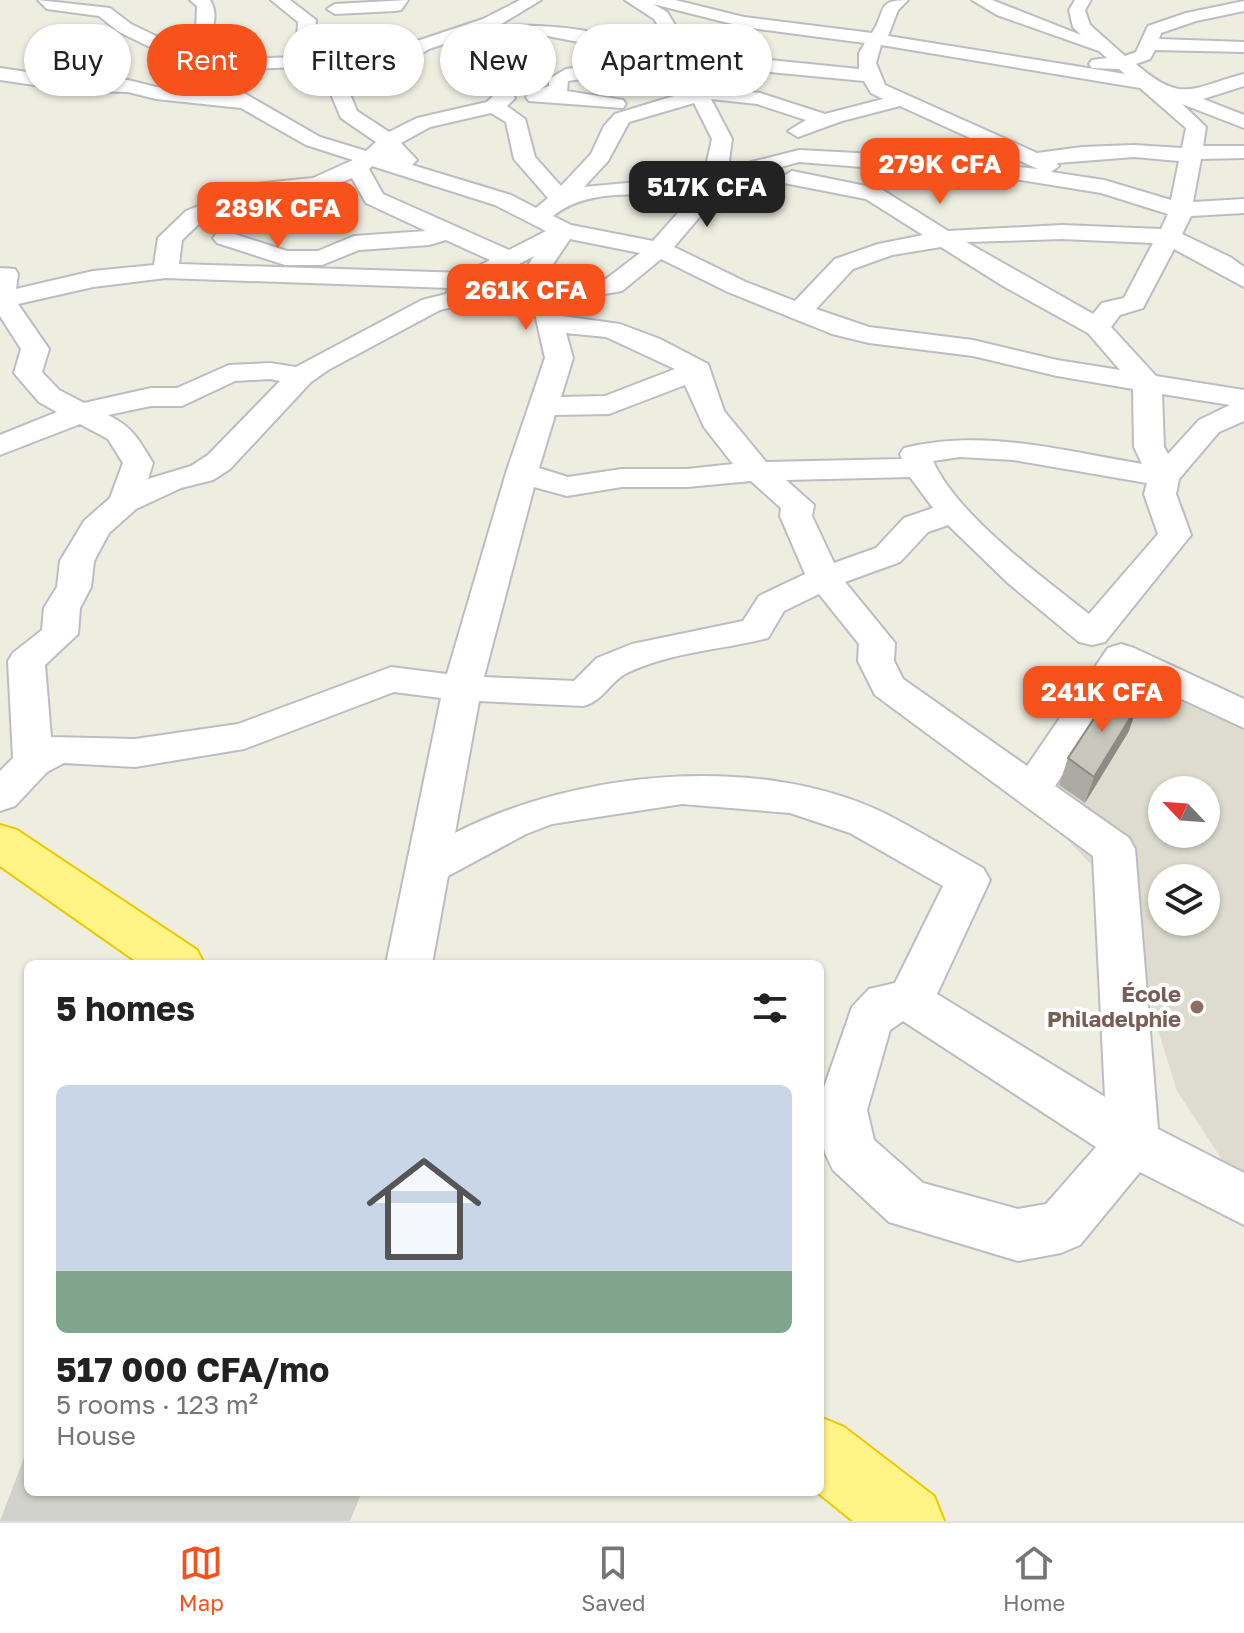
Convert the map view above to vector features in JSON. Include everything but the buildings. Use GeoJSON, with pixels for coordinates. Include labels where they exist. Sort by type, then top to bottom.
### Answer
{"type":"FeatureCollection","features":[{"type":"Feature","properties":{"kind":"highway"},"geometry":{"type":"LineString","coordinates":[[0,842],[173,960]]}},
{"type":"Feature","properties":{"kind":"highway"},"geometry":{"type":"LineString","coordinates":[[824,1454],[909,1521]]}},
{"type":"Feature","properties":{"kind":"street"},"geometry":{"type":"LineString","coordinates":[[46,0],[53,5],[110,8],[125,28],[147,39]]}},
{"type":"Feature","properties":{"kind":"street"},"geometry":{"type":"LineString","coordinates":[[198,0],[205,4],[205,24]]}},
{"type":"Feature","properties":{"kind":"street"},"geometry":{"type":"LineString","coordinates":[[279,0],[307,20]]}},
{"type":"Feature","properties":{"kind":"street"},"geometry":{"type":"LineString","coordinates":[[307,20],[341,5],[395,6],[400,0]]}},
{"type":"Feature","properties":{"kind":"street"},"geometry":{"type":"LineString","coordinates":[[495,24],[533,0]]}},
{"type":"Feature","properties":{"kind":"street"},"geometry":{"type":"LineString","coordinates":[[633,0],[661,16],[666,24]]}},
{"type":"Feature","properties":{"kind":"street"},"geometry":{"type":"LineString","coordinates":[[655,0],[761,24]]}},
{"type":"Feature","properties":{"kind":"street"},"geometry":{"type":"LineString","coordinates":[[980,0],[1004,15],[1044,26],[1113,55]]}},
{"type":"Feature","properties":{"kind":"street"},"geometry":{"type":"LineString","coordinates":[[1083,0],[1077,10],[1082,27],[1196,127],[1180,210],[1169,237],[1134,303],[1111,309],[1097,327]]}},
{"type":"Feature","properties":{"kind":"street"},"geometry":{"type":"LineString","coordinates":[[1203,0],[1242,7]]}},
{"type":"Feature","properties":{"kind":"street"},"geometry":{"type":"LineString","coordinates":[[1058,67],[1113,55],[1144,55],[1154,30],[1192,17],[1242,7]]}},
{"type":"Feature","properties":{"kind":"street"},"geometry":{"type":"LineString","coordinates":[[888,9],[890,20],[874,39],[865,62],[869,76],[878,89],[1034,160],[1104,187],[1180,210],[1244,206]]}},
{"type":"Feature","properties":{"kind":"street"},"geometry":{"type":"LineString","coordinates":[[766,24],[786,11]]}},
{"type":"Feature","properties":{"kind":"street"},"geometry":{"type":"LineString","coordinates":[[1192,17],[1231,31],[1244,45]]}},
{"type":"Feature","properties":{"kind":"street"},"geometry":{"type":"LineString","coordinates":[[307,20],[307,24]]}},
{"type":"Feature","properties":{"kind":"street"},"geometry":{"type":"LineString","coordinates":[[772,26],[874,39],[990,60],[1058,67],[1145,83],[1244,122]]}},
{"type":"Feature","properties":{"kind":"street"},"geometry":{"type":"LineString","coordinates":[[1147,44],[1244,45]]}},
{"type":"Feature","properties":{"kind":"street"},"geometry":{"type":"LineString","coordinates":[[137,58],[147,58]]}},
{"type":"Feature","properties":{"kind":"street"},"geometry":{"type":"LineString","coordinates":[[772,66],[869,76]]}},
{"type":"Feature","properties":{"kind":"street"},"geometry":{"type":"LineString","coordinates":[[0,74],[24,77]]}},
{"type":"Feature","properties":{"kind":"street"},"geometry":{"type":"LineString","coordinates":[[556,90],[559,89],[558,79],[572,74]]}},
{"type":"Feature","properties":{"kind":"street"},"geometry":{"type":"LineString","coordinates":[[1184,99],[1244,80]]}},
{"type":"Feature","properties":{"kind":"street"},"geometry":{"type":"LineString","coordinates":[[131,88],[248,103]]}},
{"type":"Feature","properties":{"kind":"street"},"geometry":{"type":"LineString","coordinates":[[236,96],[313,141],[372,156],[420,175],[503,200],[564,231],[659,249],[737,287],[869,335],[973,348],[1057,368],[1244,399]]}},
{"type":"Feature","properties":{"kind":"street"},"geometry":{"type":"LineString","coordinates":[[341,96],[372,156],[374,198],[510,260]]}},
{"type":"Feature","properties":{"kind":"street"},"geometry":{"type":"LineString","coordinates":[[499,102],[501,96]]}},
{"type":"Feature","properties":{"kind":"street"},"geometry":{"type":"LineString","coordinates":[[166,271],[170,238],[194,216],[262,189],[317,184],[372,156],[424,122],[499,102],[540,96],[675,100],[694,96]]}},
{"type":"Feature","properties":{"kind":"street"},"geometry":{"type":"LineString","coordinates":[[538,217],[561,199],[600,156],[627,100],[633,96]]}},
{"type":"Feature","properties":{"kind":"street"},"geometry":{"type":"LineString","coordinates":[[704,96],[722,139],[717,166],[721,178]]}},
{"type":"Feature","properties":{"kind":"street"},"geometry":{"type":"LineString","coordinates":[[726,96],[760,99],[822,119]]}},
{"type":"Feature","properties":{"kind":"street"},"geometry":{"type":"LineString","coordinates":[[752,166],[780,140],[822,119],[851,115],[900,100]]}},
{"type":"Feature","properties":{"kind":"street"},"geometry":{"type":"LineString","coordinates":[[499,102],[515,119],[525,159],[561,199]]}},
{"type":"Feature","properties":{"kind":"street"},"geometry":{"type":"LineString","coordinates":[[917,127],[965,129]]}},
{"type":"Feature","properties":{"kind":"street"},"geometry":{"type":"LineString","coordinates":[[822,158],[845,141]]}},
{"type":"Feature","properties":{"kind":"street"},"geometry":{"type":"LineString","coordinates":[[1034,160],[1082,153],[1134,151],[1191,155],[1211,151],[1244,152]]}},
{"type":"Feature","properties":{"kind":"street"},"geometry":{"type":"LineString","coordinates":[[561,199],[594,191],[693,184],[799,156],[1014,172],[1104,187]]}},
{"type":"Feature","properties":{"kind":"street"},"geometry":{"type":"LineString","coordinates":[[752,166],[873,194],[948,238],[1012,281],[1097,327],[1147,383],[1149,447],[1164,477]]}},
{"type":"Feature","properties":{"kind":"street"},"geometry":{"type":"LineString","coordinates":[[547,309],[613,286],[659,249],[721,178]]}},
{"type":"Feature","properties":{"kind":"street"},"geometry":{"type":"LineString","coordinates":[[247,273],[269,261],[322,258],[354,243],[429,238],[446,231]]}},
{"type":"Feature","properties":{"kind":"street"},"geometry":{"type":"LineString","coordinates":[[33,762],[26,661],[60,634],[62,608],[74,587],[77,561],[96,528],[125,502],[170,481],[202,473],[219,462],[301,376],[318,364],[431,305],[455,299],[469,281],[564,231]]}},
{"type":"Feature","properties":{"kind":"street"},"geometry":{"type":"LineString","coordinates":[[410,960],[462,688],[522,473],[559,358],[537,270],[564,231]]}},
{"type":"Feature","properties":{"kind":"street"},"geometry":{"type":"LineString","coordinates":[[799,311],[844,264],[887,249],[948,238],[1062,232],[1169,237],[1221,262],[1244,279]]}},
{"type":"Feature","properties":{"kind":"street"},"geometry":{"type":"LineString","coordinates":[[225,238],[285,258]]}},
{"type":"Feature","properties":{"kind":"street"},"geometry":{"type":"LineString","coordinates":[[125,502],[138,463],[120,433],[49,396],[28,373],[35,349],[2,287],[166,271],[469,281]]}},
{"type":"Feature","properties":{"kind":"street"},"geometry":{"type":"LineString","coordinates":[[547,309],[650,345],[698,370]]}},
{"type":"Feature","properties":{"kind":"street"},"geometry":{"type":"LineString","coordinates":[[544,406],[609,405],[698,370]]}},
{"type":"Feature","properties":{"kind":"street"},"geometry":{"type":"LineString","coordinates":[[698,370],[701,395],[721,429],[757,471],[798,505],[796,516],[824,578],[877,643],[876,661],[888,686],[1114,849],[1133,1142],[1061,1227],[1018,1235],[908,1204],[851,1153],[842,1110],[869,1021],[886,1003],[910,1001],[1133,1142],[1244,1200]]}},
{"type":"Feature","properties":{"kind":"street"},"geometry":{"type":"LineString","coordinates":[[0,446],[82,412],[151,397],[182,397],[229,373],[270,371],[301,376]]}},
{"type":"Feature","properties":{"kind":"street"},"geometry":{"type":"LineString","coordinates":[[1164,477],[1013,451],[960,448],[915,454],[918,468],[953,512],[1014,567],[1024,581],[1092,634],[1175,535],[1160,494],[1164,477],[1209,426],[1244,410]]}},
{"type":"Feature","properties":{"kind":"street"},"geometry":{"type":"LineString","coordinates":[[522,473],[567,487],[622,478],[687,478],[757,471],[918,468]]}},
{"type":"Feature","properties":{"kind":"street"},"geometry":{"type":"LineString","coordinates":[[0,796],[33,762],[58,749],[135,753],[244,736],[391,679],[462,688],[583,694],[610,666],[645,652],[755,630],[771,604],[824,578],[888,555],[916,525],[953,512]]}},
{"type":"Feature","properties":{"kind":"street"},"geometry":{"type":"LineString","coordinates":[[1031,791],[1121,656],[1244,715]]}},
{"type":"Feature","properties":{"kind":"street"},"geometry":{"type":"LineString","coordinates":[[428,867],[511,823],[548,810],[682,789],[792,798],[865,822],[968,880],[910,1001]]}},
{"type":"Feature","properties":{"kind":"shaded area","name":"École Philadelphie"},"geometry":{"type":"Polygon","coordinates":[[[1107,662],[1244,726],[1244,1193],[1177,1091],[1114,889],[1033,803],[1107,662]]]}},
{"type":"Feature","properties":{"kind":"runway"},"geometry":{"type":"LineString","coordinates":[[169,1521],[190,1496]]}},
{"type":"Feature","properties":{"kind":"place","name":"École Philadelphie"},"geometry":{"type":"Point","coordinates":[1197,1007]}}]}
